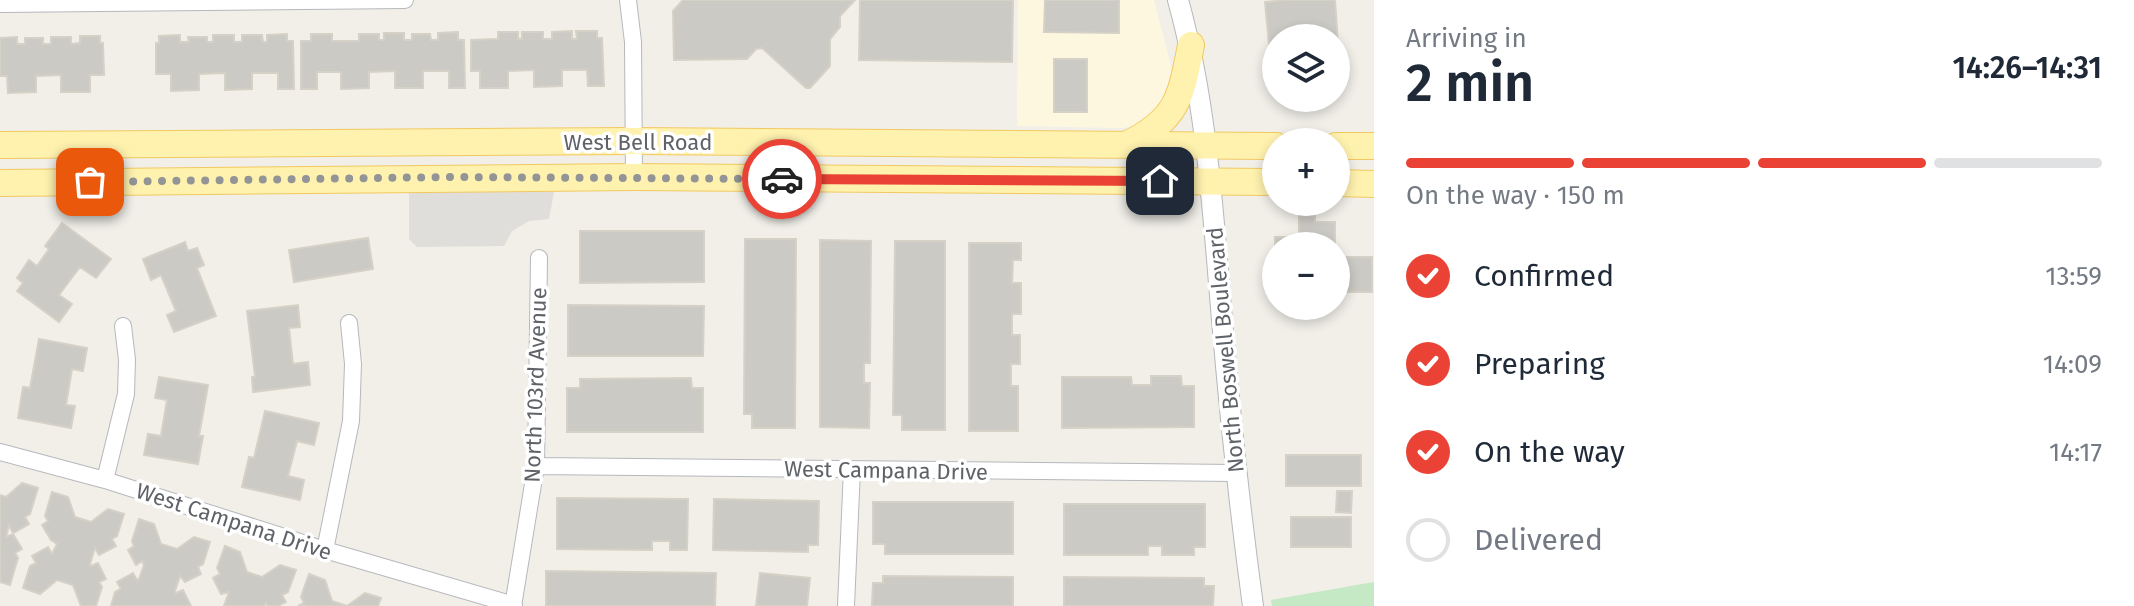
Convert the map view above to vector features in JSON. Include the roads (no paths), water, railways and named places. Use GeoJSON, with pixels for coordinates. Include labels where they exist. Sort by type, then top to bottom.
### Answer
{"type":"FeatureCollection","features":[{"type":"Feature","properties":{"kind":"main road"},"geometry":{"type":"LineString","coordinates":[[1126,146],[1158,127],[1168,116],[1183,85],[1191,45]]}},
{"type":"Feature","properties":{"kind":"main road","name":"West Bell Road"},"geometry":{"type":"LineString","coordinates":[[0,145],[634,141],[1262,146]]}},
{"type":"Feature","properties":{"kind":"main road"},"geometry":{"type":"LineString","coordinates":[[1350,146],[1374,146]]}},
{"type":"Feature","properties":{"kind":"main road","name":"West Bell Road"},"geometry":{"type":"LineString","coordinates":[[0,183],[634,177],[1262,182]]}},
{"type":"Feature","properties":{"kind":"main road"},"geometry":{"type":"LineString","coordinates":[[1350,183],[1374,184]]}},
{"type":"Feature","properties":{"kind":"street"},"geometry":{"type":"LineString","coordinates":[[0,4],[405,0]]}},
{"type":"Feature","properties":{"kind":"street"},"geometry":{"type":"LineString","coordinates":[[628,0],[633,42],[634,177]]}},
{"type":"Feature","properties":{"kind":"street","name":"North Boswell Boulevard"},"geometry":{"type":"LineString","coordinates":[[1178,0],[1191,45],[1206,146],[1235,473],[1253,606]]}},
{"type":"Feature","properties":{"kind":"street","name":"North 103rd Avenue"},"geometry":{"type":"LineString","coordinates":[[513,606],[536,466],[539,258]]}},
{"type":"Feature","properties":{"kind":"street"},"geometry":{"type":"LineString","coordinates":[[325,550],[351,421],[353,364],[349,323]]}},
{"type":"Feature","properties":{"kind":"street"},"geometry":{"type":"LineString","coordinates":[[105,480],[126,394],[127,360],[123,326]]}},
{"type":"Feature","properties":{"kind":"street","name":"West Campana Drive"},"geometry":{"type":"LineString","coordinates":[[0,452],[105,480],[513,606]]}},
{"type":"Feature","properties":{"kind":"street","name":"West Campana Drive"},"geometry":{"type":"LineString","coordinates":[[536,466],[1235,473]]}},
{"type":"Feature","properties":{"kind":"street"},"geometry":{"type":"LineString","coordinates":[[846,606],[852,469]]}}]}
